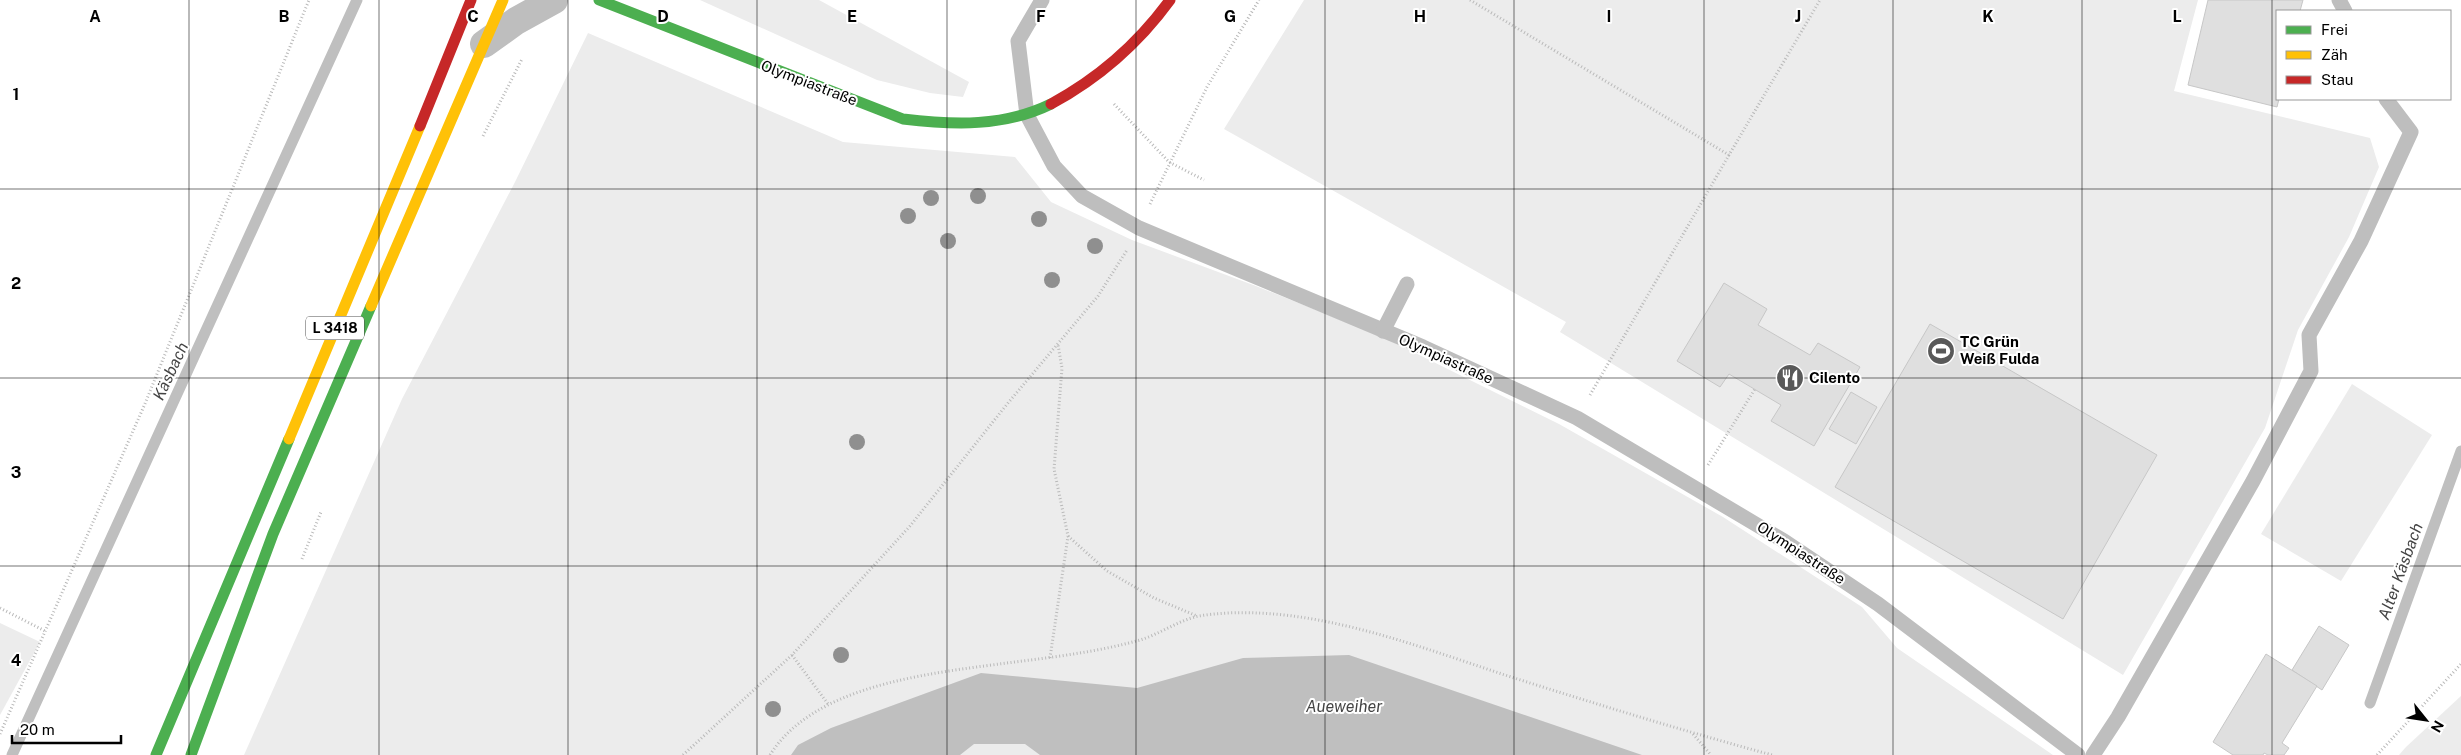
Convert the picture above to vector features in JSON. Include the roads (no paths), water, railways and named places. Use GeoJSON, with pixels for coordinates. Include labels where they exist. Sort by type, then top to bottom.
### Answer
{"type":"FeatureCollection","features":[{"type":"Feature","properties":{"kind":"main road","name":"L 3418"},"geometry":{"type":"LineString","coordinates":[[156,755],[408,158],[471,0]]}},
{"type":"Feature","properties":{"kind":"main road","name":"L 3418"},"geometry":{"type":"LineString","coordinates":[[191,755],[273,534],[502,0]]}},
{"type":"Feature","properties":{"kind":"main road","name":"Olympiastraße"},"geometry":{"type":"LineString","coordinates":[[599,0],[903,120],[949,125],[1027,115],[1087,83],[1133,45],[1170,0]]}},
{"type":"Feature","properties":{"kind":"street"},"geometry":{"type":"LineString","coordinates":[[484,44],[516,20],[554,0]]}},
{"type":"Feature","properties":{"kind":"lane"},"geometry":{"type":"LineString","coordinates":[[1027,115],[1018,41],[1042,0]]}},
{"type":"Feature","properties":{"kind":"lane"},"geometry":{"type":"LineString","coordinates":[[2093,755],[2118,716],[2253,482],[2311,372],[2309,335],[2361,241],[2411,132],[2387,100]]}},
{"type":"Feature","properties":{"kind":"lane","name":"Olympiastraße"},"geometry":{"type":"LineString","coordinates":[[1027,115],[1050,159],[1064,179],[1082,196],[1139,228],[1383,331],[1577,418],[1695,487],[1784,542],[1878,604],[2078,755]]}},
{"type":"Feature","properties":{"kind":"lane"},"geometry":{"type":"LineString","coordinates":[[1383,331],[1407,284]]}},
{"type":"Feature","properties":{"kind":"water","name":"Aueweiher"},"geometry":{"type":"Polygon","coordinates":[[[1349,655],[1642,755],[1040,755],[1025,744],[974,744],[960,755],[791,755],[798,745],[831,728],[981,673],[1137,688],[1243,658],[1349,655]]]}},
{"type":"Feature","properties":{"kind":"waterway","name":"Käsbach"},"geometry":{"type":"LineString","coordinates":[[12,755],[357,0]]}},
{"type":"Feature","properties":{"kind":"waterway","name":"Alter Käsbach"},"geometry":{"type":"LineString","coordinates":[[2370,703],[2461,451]]}},
{"type":"Feature","properties":{"kind":"place","name":"TC Grün Weiß Fulda"},"geometry":{"type":"Point","coordinates":[1941,351]}},
{"type":"Feature","properties":{"kind":"place","name":"Cilento"},"geometry":{"type":"Point","coordinates":[1790,378]}}]}
